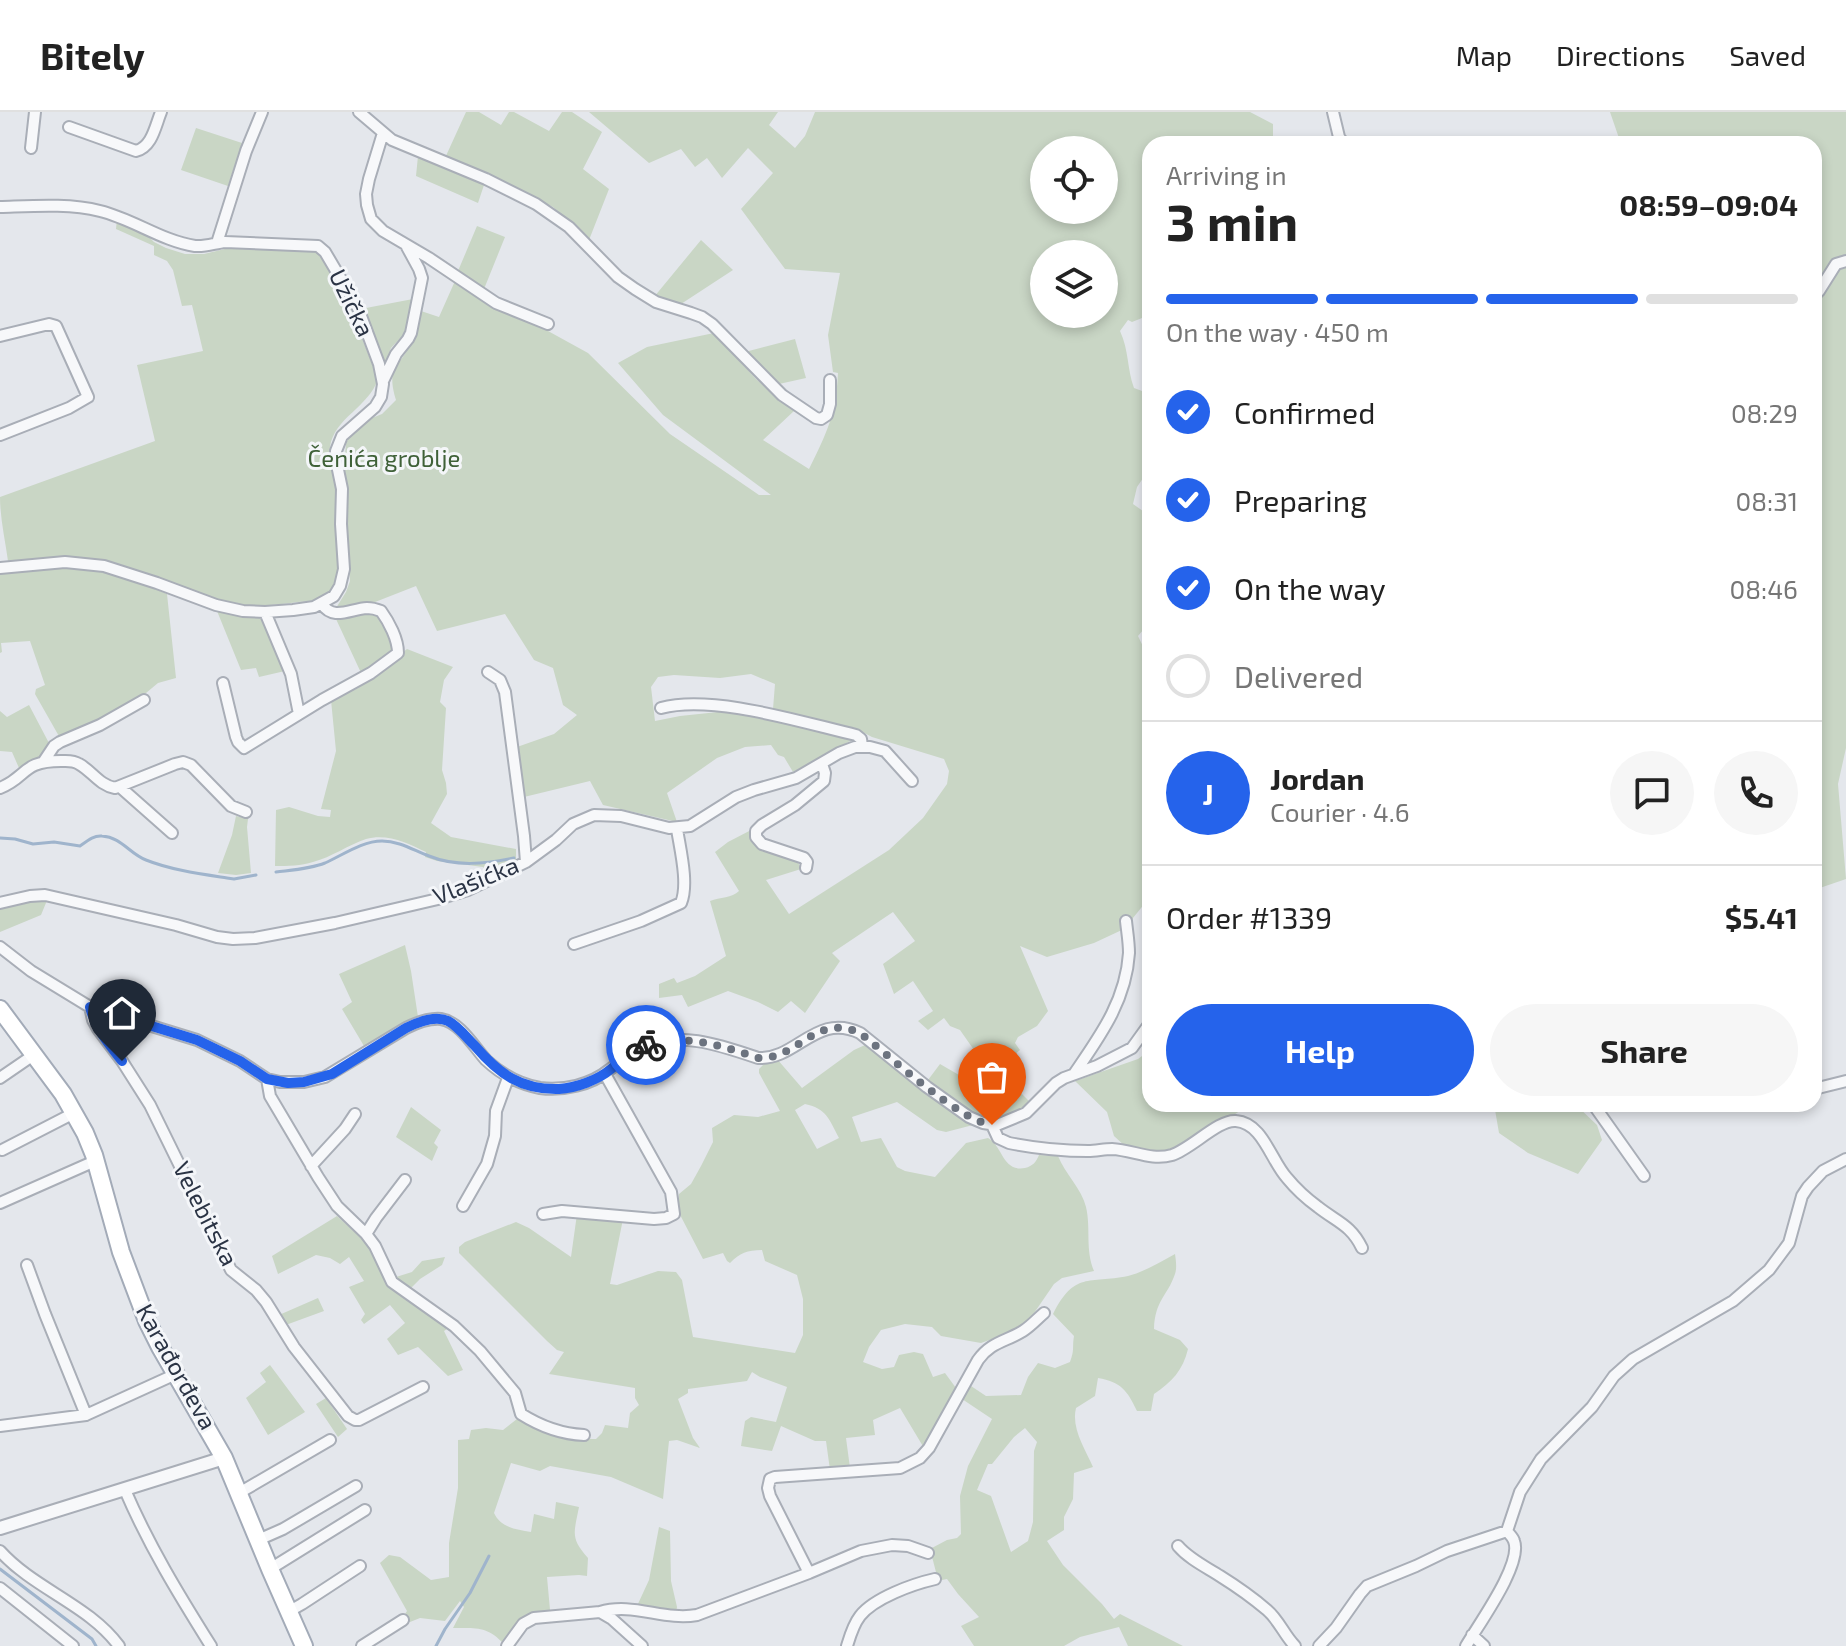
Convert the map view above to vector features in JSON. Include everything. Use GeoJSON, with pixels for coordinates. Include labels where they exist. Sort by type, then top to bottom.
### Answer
{"type":"FeatureCollection","features":[{"type":"Feature","properties":{"kind":"main road","name":"Karađorđeva"},"geometry":{"type":"LineString","coordinates":[[0,1009],[35,1054],[85,1133],[136,1294],[160,1347],[224,1458],[304,1646]]}},
{"type":"Feature","properties":{"kind":"street"},"geometry":{"type":"LineString","coordinates":[[31,148],[35,112]]}},
{"type":"Feature","properties":{"kind":"street"},"geometry":{"type":"LineString","coordinates":[[69,127],[136,151],[149,142],[161,112]]}},
{"type":"Feature","properties":{"kind":"street"},"geometry":{"type":"LineString","coordinates":[[217,243],[246,151],[262,112]]}},
{"type":"Feature","properties":{"kind":"street"},"geometry":{"type":"LineString","coordinates":[[359,112],[383,133],[403,145],[486,179],[536,204],[569,227],[618,277],[635,289],[656,302],[702,317],[712,324],[782,395],[816,418],[827,415],[830,380]]}},
{"type":"Feature","properties":{"kind":"street"},"geometry":{"type":"LineString","coordinates":[[1333,112],[1339,136]]}},
{"type":"Feature","properties":{"kind":"street"},"geometry":{"type":"LineString","coordinates":[[383,133],[366,194],[371,219],[496,303],[548,324]]}},
{"type":"Feature","properties":{"kind":"street","name":"Užička"},"geometry":{"type":"LineString","coordinates":[[0,207],[85,208],[128,219],[189,245],[310,245],[322,248],[358,308],[383,381]]}},
{"type":"Feature","properties":{"kind":"street"},"geometry":{"type":"LineString","coordinates":[[0,568],[65,562],[104,566],[216,605],[243,611],[293,610],[322,604],[337,593],[343,575],[342,489],[336,460],[338,446],[347,430],[378,402],[383,381],[411,333],[421,285],[419,269],[406,245]]}},
{"type":"Feature","properties":{"kind":"street"},"geometry":{"type":"LineString","coordinates":[[1822,286],[1836,264],[1846,261]]}},
{"type":"Feature","properties":{"kind":"street"},"geometry":{"type":"LineString","coordinates":[[0,336],[49,324],[56,326],[88,397],[69,408],[0,435]]}},
{"type":"Feature","properties":{"kind":"street"},"geometry":{"type":"LineString","coordinates":[[223,683],[236,737],[244,748],[371,673],[398,653],[398,645],[381,611],[368,608],[334,614],[322,604]]}},
{"type":"Feature","properties":{"kind":"street"},"geometry":{"type":"LineString","coordinates":[[265,612],[291,674],[299,714]]}},
{"type":"Feature","properties":{"kind":"street"},"geometry":{"type":"LineString","coordinates":[[488,672],[500,680],[505,692],[526,862]]}},
{"type":"Feature","properties":{"kind":"street"},"geometry":{"type":"LineString","coordinates":[[44,761],[60,742],[100,725],[144,700]]}},
{"type":"Feature","properties":{"kind":"street"},"geometry":{"type":"LineString","coordinates":[[661,708],[699,704],[762,714],[856,735],[861,739],[862,746]]}},
{"type":"Feature","properties":{"kind":"street"},"geometry":{"type":"LineString","coordinates":[[574,944],[641,921],[681,903],[684,881],[677,829],[695,823],[727,802],[796,778],[848,749],[862,746],[885,751],[912,781]]}},
{"type":"Feature","properties":{"kind":"street"},"geometry":{"type":"LineString","coordinates":[[0,788],[29,766],[44,761],[76,762],[105,786],[115,788],[175,764],[188,763],[231,806],[246,812]]}},
{"type":"Feature","properties":{"kind":"street"},"geometry":{"type":"LineString","coordinates":[[806,868],[804,858],[762,844],[756,837],[756,831],[824,781],[822,764]]}},
{"type":"Feature","properties":{"kind":"street"},"geometry":{"type":"LineString","coordinates":[[120,787],[172,833]]}},
{"type":"Feature","properties":{"kind":"street","name":"Vlašićka"},"geometry":{"type":"LineString","coordinates":[[0,903],[45,895],[217,937],[246,939],[335,923],[438,899],[484,883],[526,862],[573,824],[594,815],[621,816],[677,829]]}},
{"type":"Feature","properties":{"kind":"street"},"geometry":{"type":"LineString","coordinates":[[1073,1076],[1111,1019],[1125,980],[1129,952],[1126,921]]}},
{"type":"Feature","properties":{"kind":"street"},"geometry":{"type":"LineString","coordinates":[[0,947],[31,971],[90,1007],[197,1040],[240,1061],[267,1079],[288,1083],[325,1077],[406,1028],[437,1019],[450,1022],[508,1078],[539,1088],[558,1089],[605,1074],[634,1050],[659,1042],[706,1042],[765,1058],[778,1055],[809,1036],[833,1027],[860,1033],[969,1117],[997,1125],[1020,1117],[1056,1083],[1132,1048],[1142,1034]]}},
{"type":"Feature","properties":{"kind":"street","name":"Velebitska"},"geometry":{"type":"LineString","coordinates":[[90,1007],[98,1029],[150,1105],[231,1270],[266,1302],[294,1347],[348,1416],[359,1420],[423,1387]]}},
{"type":"Feature","properties":{"kind":"street"},"geometry":{"type":"LineString","coordinates":[[0,1078],[35,1054]]}},
{"type":"Feature","properties":{"kind":"street"},"geometry":{"type":"LineString","coordinates":[[543,1214],[562,1211],[654,1219],[674,1214],[671,1192],[605,1074]]}},
{"type":"Feature","properties":{"kind":"street"},"geometry":{"type":"LineString","coordinates":[[463,1206],[487,1164],[495,1136],[496,1111],[508,1078]]}},
{"type":"Feature","properties":{"kind":"street"},"geometry":{"type":"LineString","coordinates":[[267,1079],[270,1096],[311,1166],[337,1206],[375,1246],[392,1282],[454,1326],[480,1351],[515,1393],[521,1414],[562,1433],[584,1435]]}},
{"type":"Feature","properties":{"kind":"street"},"geometry":{"type":"LineString","coordinates":[[1822,1087],[1846,1081]]}},
{"type":"Feature","properties":{"kind":"street"},"geometry":{"type":"LineString","coordinates":[[1599,1112],[1644,1176]]}},
{"type":"Feature","properties":{"kind":"street"},"geometry":{"type":"LineString","coordinates":[[2,1150],[74,1113]]}},
{"type":"Feature","properties":{"kind":"street"},"geometry":{"type":"LineString","coordinates":[[311,1166],[355,1114]]}},
{"type":"Feature","properties":{"kind":"street"},"geometry":{"type":"LineString","coordinates":[[992,1125],[998,1138],[1009,1143],[1089,1151],[1119,1150],[1155,1157],[1174,1155],[1227,1121],[1241,1121],[1263,1139],[1283,1175],[1320,1209],[1349,1229],[1362,1248]]}},
{"type":"Feature","properties":{"kind":"street"},"geometry":{"type":"LineString","coordinates":[[1507,1531],[1520,1492],[1541,1459],[1592,1407],[1614,1376],[1633,1359],[1733,1301],[1769,1270],[1789,1243],[1802,1196],[1808,1187],[1823,1171],[1846,1159]]}},
{"type":"Feature","properties":{"kind":"street"},"geometry":{"type":"LineString","coordinates":[[0,1203],[95,1161]]}},
{"type":"Feature","properties":{"kind":"street"},"geometry":{"type":"LineString","coordinates":[[366,1234],[405,1180]]}},
{"type":"Feature","properties":{"kind":"street"},"geometry":{"type":"LineString","coordinates":[[27,1265],[86,1415]]}},
{"type":"Feature","properties":{"kind":"street"},"geometry":{"type":"LineString","coordinates":[[809,1573],[770,1496],[770,1479],[888,1470],[909,1465],[929,1448],[985,1350],[1023,1331],[1044,1313]]}},
{"type":"Feature","properties":{"kind":"street"},"geometry":{"type":"LineString","coordinates":[[0,1426],[86,1415],[176,1374]]}},
{"type":"Feature","properties":{"kind":"street"},"geometry":{"type":"LineString","coordinates":[[239,1493],[330,1440]]}},
{"type":"Feature","properties":{"kind":"street"},"geometry":{"type":"LineString","coordinates":[[0,1528],[224,1458]]}},
{"type":"Feature","properties":{"kind":"street"},"geometry":{"type":"LineString","coordinates":[[258,1540],[283,1529],[356,1486]]}},
{"type":"Feature","properties":{"kind":"street"},"geometry":{"type":"LineString","coordinates":[[125,1490],[158,1560],[211,1646]]}},
{"type":"Feature","properties":{"kind":"street"},"geometry":{"type":"LineString","coordinates":[[270,1569],[365,1510]]}},
{"type":"Feature","properties":{"kind":"street"},"geometry":{"type":"LineString","coordinates":[[1466,1646],[1514,1560],[1514,1539],[1507,1531]]}},
{"type":"Feature","properties":{"kind":"street"},"geometry":{"type":"LineString","coordinates":[[1319,1646],[1367,1586],[1447,1551],[1507,1531]]}},
{"type":"Feature","properties":{"kind":"street"},"geometry":{"type":"LineString","coordinates":[[507,1646],[521,1626],[534,1618],[621,1608],[665,1616],[697,1615],[877,1547],[908,1546],[928,1553]]}},
{"type":"Feature","properties":{"kind":"street"},"geometry":{"type":"LineString","coordinates":[[1178,1546],[1269,1612],[1295,1646]]}},
{"type":"Feature","properties":{"kind":"street"},"geometry":{"type":"LineString","coordinates":[[0,1551],[16,1566],[99,1625],[119,1646]]}},
{"type":"Feature","properties":{"kind":"street"},"geometry":{"type":"LineString","coordinates":[[288,1612],[360,1566]]}},
{"type":"Feature","properties":{"kind":"street"},"geometry":{"type":"LineString","coordinates":[[847,1646],[854,1626],[865,1611],[899,1591],[935,1579]]}},
{"type":"Feature","properties":{"kind":"street"},"geometry":{"type":"LineString","coordinates":[[0,1588],[73,1646]]}},
{"type":"Feature","properties":{"kind":"street"},"geometry":{"type":"LineString","coordinates":[[600,1612],[642,1646]]}},
{"type":"Feature","properties":{"kind":"street"},"geometry":{"type":"LineString","coordinates":[[362,1646],[403,1620]]}},
{"type":"Feature","properties":{"kind":"street"},"geometry":{"type":"LineString","coordinates":[[1472,1635],[1484,1646]]}},
{"type":"Feature","properties":{"kind":"green space"},"geometry":{"type":"Polygon","coordinates":[[[466,112],[479,112],[501,125],[509,112],[514,112],[549,131],[562,112],[572,112],[602,132],[583,169],[609,189],[589,240],[553,207],[445,158],[466,112]]]}},
{"type":"Feature","properties":{"kind":"green space","name":"Čenića groblje"},"geometry":{"type":"Polygon","coordinates":[[[589,112],[778,112],[769,125],[795,148],[805,136],[815,112],[1250,112],[1273,124],[1273,136],[1142,136],[1142,318],[1132,322],[1128,320],[1120,331],[1134,388],[1142,391],[1142,480],[1133,504],[1142,510],[1142,631],[1138,636],[1142,644],[1142,907],[1124,929],[1094,943],[1047,957],[1020,946],[1048,1011],[1037,1026],[1018,1037],[1015,1043],[1020,1050],[997,1069],[1031,1103],[1009,1117],[978,1118],[928,1080],[940,1064],[959,1075],[988,1070],[960,1030],[950,1026],[944,1018],[928,1030],[918,1021],[933,1011],[913,981],[894,994],[883,964],[915,941],[893,912],[832,953],[840,961],[805,1013],[791,1001],[778,1012],[728,991],[688,1007],[682,995],[659,998],[659,984],[674,978],[677,983],[695,976],[726,956],[710,901],[739,891],[715,852],[755,828],[753,837],[757,846],[797,860],[801,869],[766,880],[789,914],[889,850],[923,818],[947,784],[949,771],[944,759],[872,737],[855,728],[773,709],[775,684],[751,674],[720,678],[674,675],[658,677],[651,687],[655,721],[718,712],[750,714],[852,740],[793,772],[784,757],[778,755],[771,745],[745,747],[717,758],[667,793],[677,822],[603,805],[590,781],[524,797],[517,747],[554,734],[577,715],[563,705],[553,668],[534,660],[505,614],[437,631],[416,586],[370,604],[336,608],[350,581],[348,493],[344,465],[348,438],[396,400],[393,374],[414,338],[421,311],[439,317],[455,281],[491,307],[548,331],[588,353],[670,434],[759,495],[771,495],[663,415],[618,363],[647,347],[714,333],[756,379],[794,411],[763,440],[809,469],[826,434],[835,400],[838,373],[833,372],[828,335],[840,273],[785,269],[741,209],[773,173],[748,148],[722,178],[707,158],[695,167],[681,149],[649,163],[589,112]]]}},
{"type":"Feature","properties":{"kind":"green space"},"geometry":{"type":"Polygon","coordinates":[[[1610,112],[1846,112],[1846,748],[1838,784],[1846,879],[1822,887],[1822,136],[1618,136],[1610,112]]]}},
{"type":"Feature","properties":{"kind":"green space"},"geometry":{"type":"Polygon","coordinates":[[[196,128],[242,143],[228,186],[181,170],[196,128]]]}},
{"type":"Feature","properties":{"kind":"green space"},"geometry":{"type":"Polygon","coordinates":[[[418,156],[485,182],[478,203],[416,176],[418,156]]]}},
{"type":"Feature","properties":{"kind":"green space"},"geometry":{"type":"Polygon","coordinates":[[[117,219],[145,233],[154,242],[185,254],[204,254],[229,248],[318,252],[343,290],[378,379],[374,389],[338,428],[330,447],[338,489],[338,562],[334,586],[323,597],[275,605],[230,604],[93,559],[8,561],[0,497],[155,441],[137,365],[203,351],[192,305],[182,306],[173,270],[167,261],[154,255],[154,246],[116,229],[117,219]]]}},
{"type":"Feature","properties":{"kind":"green space"},"geometry":{"type":"Polygon","coordinates":[[[477,226],[505,237],[484,289],[458,271],[477,226]]]}},
{"type":"Feature","properties":{"kind":"green space"},"geometry":{"type":"Polygon","coordinates":[[[701,240],[733,270],[681,304],[654,297],[701,240]]]}},
{"type":"Feature","properties":{"kind":"green space"},"geometry":{"type":"Polygon","coordinates":[[[413,299],[408,330],[391,348],[385,365],[370,328],[366,308],[413,299]]]}},
{"type":"Feature","properties":{"kind":"green space"},"geometry":{"type":"Polygon","coordinates":[[[795,339],[806,378],[779,384],[745,352],[795,339]]]}},
{"type":"Feature","properties":{"kind":"green space"},"geometry":{"type":"Polygon","coordinates":[[[69,567],[119,576],[167,594],[176,678],[158,683],[105,717],[60,738],[35,694],[36,689],[45,685],[30,641],[1,643],[0,653],[0,574],[69,567]]]}},
{"type":"Feature","properties":{"kind":"green space"},"geometry":{"type":"Polygon","coordinates":[[[217,611],[260,618],[285,671],[259,677],[256,668],[241,670],[217,611]]]}},
{"type":"Feature","properties":{"kind":"green space"},"geometry":{"type":"Polygon","coordinates":[[[365,613],[378,614],[394,645],[391,654],[362,675],[336,619],[365,613]]]}},
{"type":"Feature","properties":{"kind":"green space"},"geometry":{"type":"Polygon","coordinates":[[[407,649],[453,667],[444,680],[440,702],[446,708],[442,770],[447,794],[431,823],[451,837],[516,849],[516,861],[487,878],[483,867],[437,861],[425,857],[426,852],[412,845],[374,837],[308,863],[275,866],[276,810],[289,807],[330,817],[331,810],[321,809],[336,751],[331,700],[358,688],[407,649]]]}},
{"type":"Feature","properties":{"kind":"green space"},"geometry":{"type":"Polygon","coordinates":[[[29,705],[50,745],[39,758],[19,768],[12,752],[0,751],[0,711],[7,717],[29,705]]]}},
{"type":"Feature","properties":{"kind":"green space"},"geometry":{"type":"Polygon","coordinates":[[[236,816],[248,819],[251,873],[218,873],[232,835],[236,816]]]}},
{"type":"Feature","properties":{"kind":"green space"},"geometry":{"type":"Polygon","coordinates":[[[48,898],[41,915],[0,932],[0,908],[48,898]]]}},
{"type":"Feature","properties":{"kind":"green space"},"geometry":{"type":"Polygon","coordinates":[[[405,945],[418,1017],[364,1046],[342,1009],[352,1002],[339,974],[405,945]]]}},
{"type":"Feature","properties":{"kind":"green space"},"geometry":{"type":"Polygon","coordinates":[[[865,1045],[973,1125],[946,1132],[937,1130],[897,1102],[852,1117],[861,1142],[881,1138],[897,1167],[935,1177],[966,1143],[988,1138],[1007,1162],[1017,1168],[1030,1166],[1039,1155],[1058,1156],[1084,1200],[1094,1271],[1062,1278],[1017,1330],[981,1343],[941,1336],[932,1327],[905,1324],[881,1330],[863,1362],[882,1369],[894,1367],[899,1355],[923,1354],[933,1377],[945,1373],[956,1388],[924,1448],[900,1408],[873,1420],[875,1435],[846,1438],[850,1468],[830,1470],[826,1441],[815,1441],[781,1426],[772,1451],[741,1446],[745,1421],[751,1417],[776,1422],[787,1387],[752,1372],[747,1381],[688,1389],[688,1393],[678,1399],[700,1448],[677,1440],[669,1441],[663,1499],[611,1477],[550,1466],[540,1471],[511,1463],[494,1513],[497,1518],[510,1527],[531,1532],[534,1514],[554,1519],[556,1502],[579,1507],[575,1535],[588,1558],[587,1576],[547,1577],[550,1610],[525,1617],[504,1644],[481,1629],[453,1628],[464,1607],[460,1601],[445,1621],[420,1618],[410,1622],[403,1617],[407,1611],[380,1563],[389,1555],[400,1557],[431,1580],[449,1577],[449,1543],[458,1488],[458,1440],[469,1439],[471,1430],[503,1430],[517,1419],[566,1436],[596,1439],[605,1425],[628,1428],[630,1413],[639,1405],[635,1388],[549,1374],[564,1352],[547,1341],[459,1253],[459,1247],[516,1222],[571,1257],[577,1214],[623,1219],[610,1284],[617,1285],[658,1271],[676,1272],[682,1280],[693,1337],[795,1353],[803,1335],[803,1299],[797,1275],[765,1261],[762,1250],[744,1253],[730,1263],[723,1253],[703,1259],[677,1209],[679,1194],[691,1184],[713,1142],[712,1128],[734,1115],[758,1117],[780,1111],[759,1073],[767,1061],[777,1059],[802,1088],[865,1045]],[[805,1104],[795,1110],[817,1149],[839,1138],[826,1116],[805,1104]]]}},
{"type":"Feature","properties":{"kind":"green space"},"geometry":{"type":"Polygon","coordinates":[[[1142,1056],[1142,1112],[1238,1112],[1186,1145],[1156,1153],[1126,1147],[1114,1136],[1107,1112],[1075,1081],[1142,1056]]]}},
{"type":"Feature","properties":{"kind":"green space"},"geometry":{"type":"Polygon","coordinates":[[[411,1107],[441,1130],[434,1143],[438,1147],[432,1161],[396,1137],[411,1107]]]}},
{"type":"Feature","properties":{"kind":"green space"},"geometry":{"type":"Polygon","coordinates":[[[1495,1112],[1583,1112],[1597,1125],[1602,1140],[1578,1174],[1528,1153],[1499,1133],[1495,1112]]]}},
{"type":"Feature","properties":{"kind":"green space"},"geometry":{"type":"Polygon","coordinates":[[[337,1216],[371,1251],[386,1283],[450,1327],[444,1331],[463,1370],[448,1376],[418,1347],[398,1355],[387,1339],[405,1323],[390,1305],[364,1324],[361,1320],[365,1314],[349,1287],[364,1281],[349,1257],[340,1264],[316,1255],[278,1274],[272,1256],[337,1216]]]}},
{"type":"Feature","properties":{"kind":"green space"},"geometry":{"type":"Polygon","coordinates":[[[1175,1254],[1176,1272],[1159,1305],[1154,1329],[1180,1340],[1188,1349],[1183,1363],[1171,1380],[1154,1394],[1151,1411],[1137,1411],[1122,1388],[1098,1378],[1095,1396],[1076,1408],[1075,1416],[1080,1438],[1093,1467],[1074,1473],[1073,1499],[1064,1517],[1064,1530],[1047,1541],[1063,1565],[1114,1619],[1120,1614],[1183,1646],[1128,1646],[1119,1627],[1080,1637],[1064,1646],[974,1646],[961,1626],[979,1617],[947,1579],[937,1576],[930,1549],[961,1534],[960,1496],[968,1466],[992,1419],[962,1399],[971,1386],[986,1396],[1021,1395],[1038,1363],[1055,1368],[1070,1362],[1074,1336],[1053,1314],[1068,1291],[1084,1282],[1134,1274],[1175,1254]],[[1025,1428],[992,1464],[988,1464],[977,1490],[991,1496],[1011,1552],[1028,1541],[1033,1522],[1034,1451],[1037,1442],[1025,1428]]]}},
{"type":"Feature","properties":{"kind":"green space"},"geometry":{"type":"Polygon","coordinates":[[[445,1257],[442,1265],[411,1288],[396,1277],[412,1272],[422,1261],[445,1257]]]}},
{"type":"Feature","properties":{"kind":"green space"},"geometry":{"type":"Polygon","coordinates":[[[318,1298],[324,1311],[283,1326],[279,1315],[318,1298]]]}},
{"type":"Feature","properties":{"kind":"green space"},"geometry":{"type":"Polygon","coordinates":[[[270,1365],[305,1412],[268,1435],[246,1398],[266,1382],[260,1373],[270,1365]]]}},
{"type":"Feature","properties":{"kind":"green space"},"geometry":{"type":"Polygon","coordinates":[[[326,1398],[347,1429],[338,1437],[316,1404],[326,1398]]]}},
{"type":"Feature","properties":{"kind":"green space"},"geometry":{"type":"Polygon","coordinates":[[[659,1527],[670,1531],[671,1581],[676,1613],[637,1606],[649,1580],[659,1527]]]}},
{"type":"Feature","properties":{"kind":"waterway"},"geometry":{"type":"LineString","coordinates":[[0,838],[33,844],[54,842],[80,846],[93,837],[109,837],[140,857],[166,866],[234,879],[256,875]]}},
{"type":"Feature","properties":{"kind":"waterway"},"geometry":{"type":"LineString","coordinates":[[276,872],[319,865],[360,846],[382,841],[400,844],[450,862],[481,863],[514,858]]}},
{"type":"Feature","properties":{"kind":"waterway"},"geometry":{"type":"LineString","coordinates":[[436,1646],[470,1593],[489,1556]]}},
{"type":"Feature","properties":{"kind":"waterway"},"geometry":{"type":"LineString","coordinates":[[0,1569],[92,1639],[96,1646]]}},
{"type":"Feature","properties":{"kind":"way so far"},"geometry":{"type":"LineString","coordinates":[[646,1045],[674,1040],[697,1041],[765,1058],[778,1055],[824,1029],[851,1029],[969,1117],[992,1125]]}},
{"type":"Feature","properties":{"kind":"route"},"geometry":{"type":"LineString","coordinates":[[122,1061],[98,1029],[90,1007],[197,1040],[240,1061],[267,1079],[288,1083],[304,1082],[337,1072],[392,1035],[417,1023],[437,1019],[450,1022],[508,1078],[539,1088],[558,1089],[586,1082],[605,1074],[634,1050],[646,1045]]}}]}
